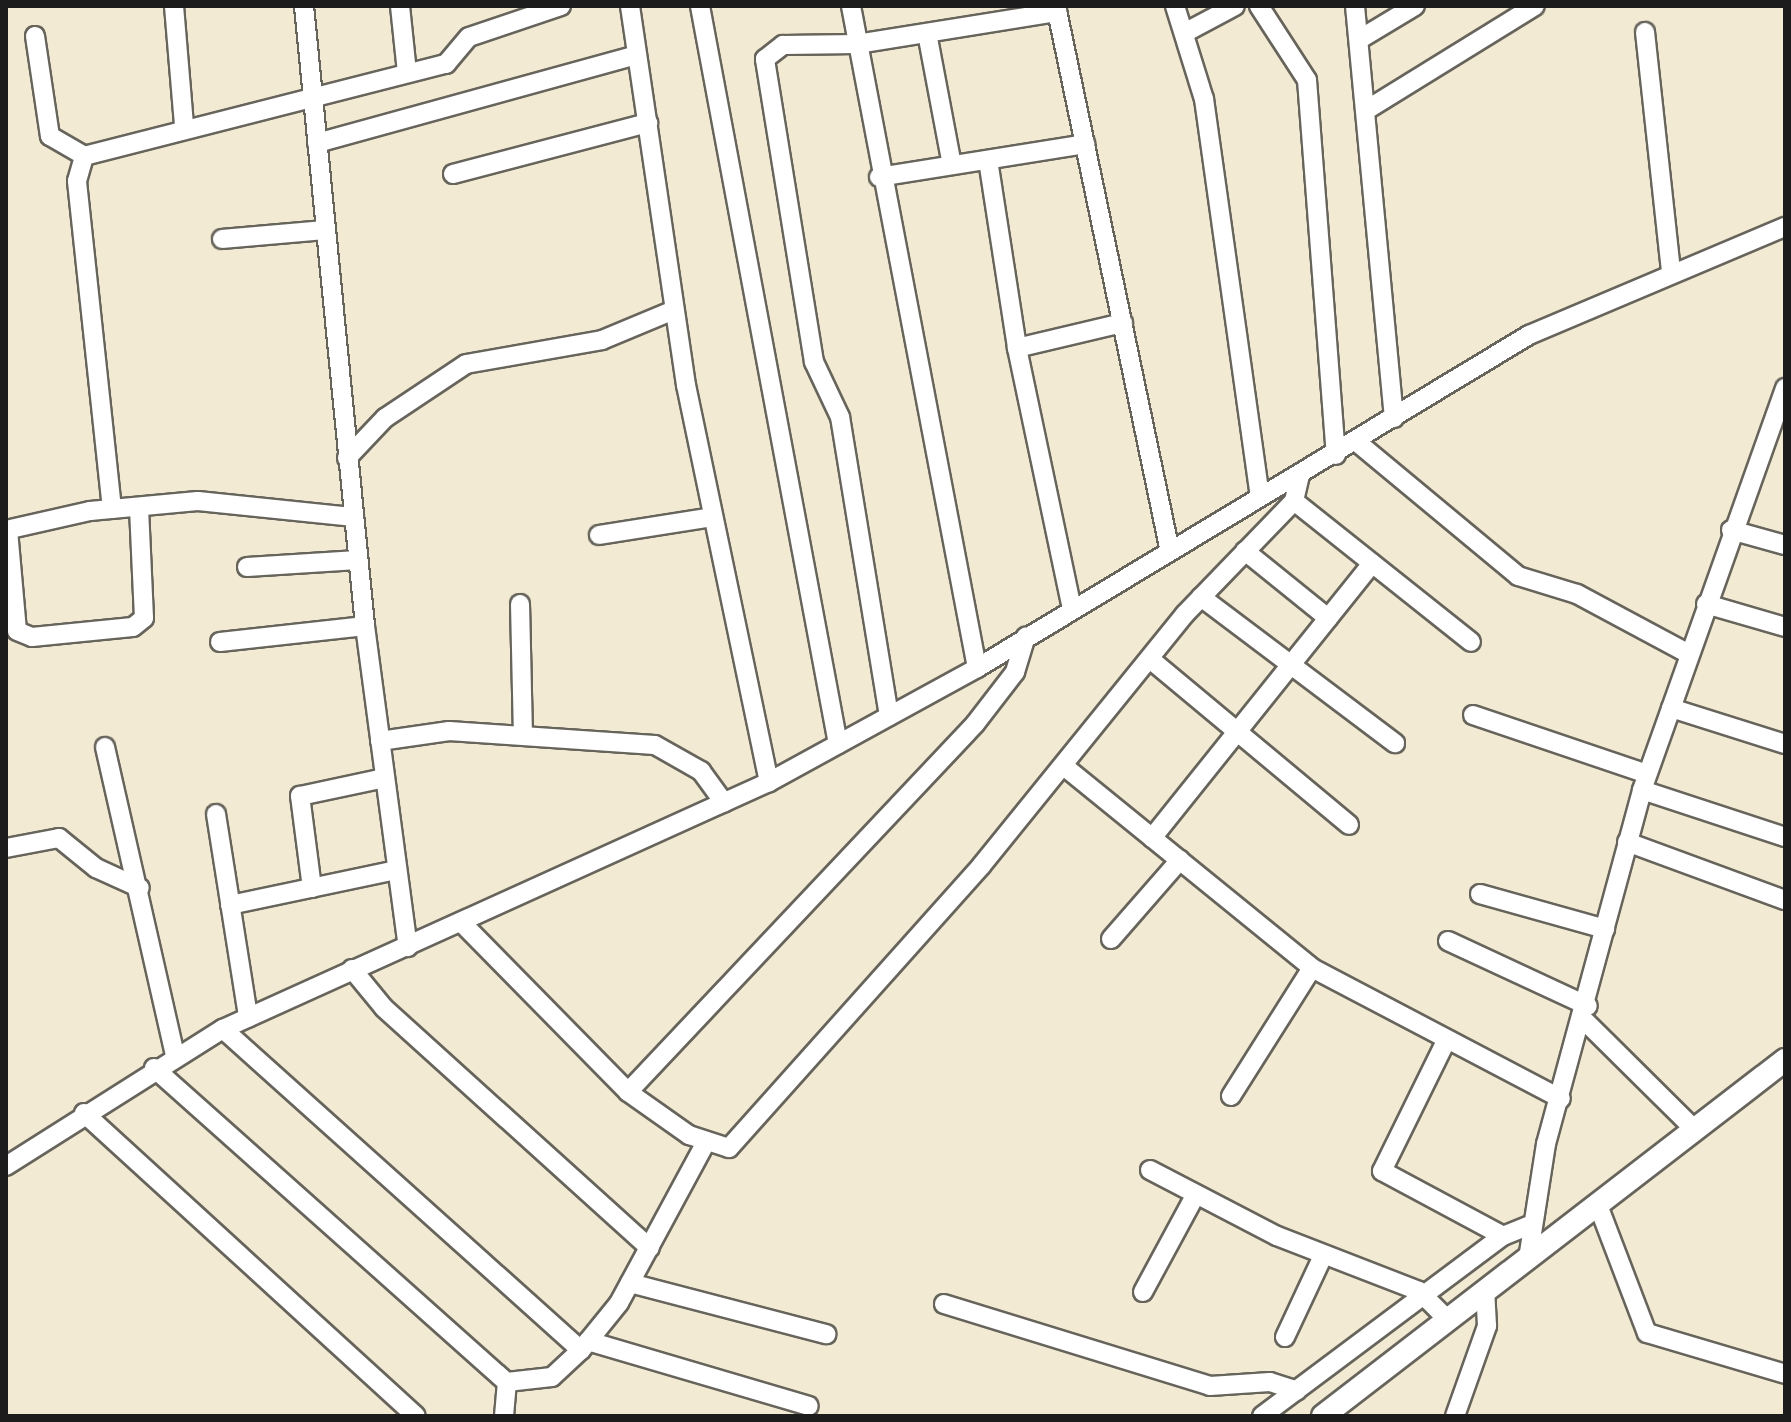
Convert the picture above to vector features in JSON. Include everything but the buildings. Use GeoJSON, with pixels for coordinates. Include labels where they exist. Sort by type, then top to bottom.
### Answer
{"type":"FeatureCollection","features":[{"type":"Feature","properties":{"kind":"main road"},"geometry":{"type":"LineString","coordinates":[[1323,1416],[1785,1060]]}},
{"type":"Feature","properties":{"kind":"street"},"geometry":{"type":"LineString","coordinates":[[174,6],[184,126]]}},
{"type":"Feature","properties":{"kind":"street"},"geometry":{"type":"LineString","coordinates":[[304,6],[365,626],[408,947]]}},
{"type":"Feature","properties":{"kind":"street"},"geometry":{"type":"LineString","coordinates":[[400,6],[407,73]]}},
{"type":"Feature","properties":{"kind":"street"},"geometry":{"type":"LineString","coordinates":[[35,36],[50,136],[84,156],[184,126],[446,64],[469,37],[561,6]]}},
{"type":"Feature","properties":{"kind":"street"},"geometry":{"type":"LineString","coordinates":[[630,6],[674,310],[713,517],[769,782]]}},
{"type":"Feature","properties":{"kind":"street"},"geometry":{"type":"LineString","coordinates":[[700,6],[838,744]]}},
{"type":"Feature","properties":{"kind":"street"},"geometry":{"type":"LineString","coordinates":[[851,6],[879,177],[977,668]]}},
{"type":"Feature","properties":{"kind":"street"},"geometry":{"type":"LineString","coordinates":[[1175,6],[1188,31],[1244,345],[1260,495]]}},
{"type":"Feature","properties":{"kind":"street"},"geometry":{"type":"LineString","coordinates":[[1188,31],[1235,6]]}},
{"type":"Feature","properties":{"kind":"street"},"geometry":{"type":"LineString","coordinates":[[1259,6],[1307,80],[1336,455]]}},
{"type":"Feature","properties":{"kind":"street"},"geometry":{"type":"LineString","coordinates":[[1355,6],[1368,109],[1394,418]]}},
{"type":"Feature","properties":{"kind":"street"},"geometry":{"type":"LineString","coordinates":[[1360,39],[1415,6]]}},
{"type":"Feature","properties":{"kind":"street"},"geometry":{"type":"LineString","coordinates":[[1368,109],[1535,6]]}},
{"type":"Feature","properties":{"kind":"street"},"geometry":{"type":"LineString","coordinates":[[889,716],[840,417],[814,362],[765,59],[783,45],[857,44],[1056,9],[1169,547]]}},
{"type":"Feature","properties":{"kind":"street"},"geometry":{"type":"LineString","coordinates":[[1645,32],[1671,271]]}},
{"type":"Feature","properties":{"kind":"street"},"geometry":{"type":"LineString","coordinates":[[927,33],[952,165]]}},
{"type":"Feature","properties":{"kind":"street"},"geometry":{"type":"LineString","coordinates":[[317,143],[637,55]]}},
{"type":"Feature","properties":{"kind":"street"},"geometry":{"type":"LineString","coordinates":[[453,174],[648,123]]}},
{"type":"Feature","properties":{"kind":"street"},"geometry":{"type":"LineString","coordinates":[[879,177],[1085,144]]}},
{"type":"Feature","properties":{"kind":"street"},"geometry":{"type":"LineString","coordinates":[[84,156],[77,181],[112,509]]}},
{"type":"Feature","properties":{"kind":"street"},"geometry":{"type":"LineString","coordinates":[[988,160],[1017,348],[1072,608]]}},
{"type":"Feature","properties":{"kind":"street"},"geometry":{"type":"LineString","coordinates":[[6,1166],[154,1068],[223,1029],[352,969],[463,924],[769,782],[977,668],[1169,547],[1358,443],[1529,335],[1671,271],[1785,227]]}},
{"type":"Feature","properties":{"kind":"street"},"geometry":{"type":"LineString","coordinates":[[222,239],[325,230]]}},
{"type":"Feature","properties":{"kind":"street"},"geometry":{"type":"LineString","coordinates":[[347,458],[385,418],[466,364],[602,340],[674,310]]}},
{"type":"Feature","properties":{"kind":"street"},"geometry":{"type":"LineString","coordinates":[[1017,348],[1123,323]]}},
{"type":"Feature","properties":{"kind":"street"},"geometry":{"type":"LineString","coordinates":[[1528,1259],[1530,1225],[1644,782],[1731,530],[1785,388]]}},
{"type":"Feature","properties":{"kind":"street"},"geometry":{"type":"LineString","coordinates":[[1358,443],[1518,576],[1577,594],[1689,654]]}},
{"type":"Feature","properties":{"kind":"street"},"geometry":{"type":"LineString","coordinates":[[463,924],[628,1092],[705,1144],[721,1150],[735,1142],[1065,767],[1201,597],[1294,501],[1300,475]]}},
{"type":"Feature","properties":{"kind":"street"},"geometry":{"type":"LineString","coordinates":[[1294,501],[1471,642]]}},
{"type":"Feature","properties":{"kind":"street"},"geometry":{"type":"LineString","coordinates":[[139,507],[144,618],[133,627],[32,637],[17,631],[7,530],[112,509],[139,507],[232,502],[354,517]]}},
{"type":"Feature","properties":{"kind":"street"},"geometry":{"type":"LineString","coordinates":[[599,535],[713,517]]}},
{"type":"Feature","properties":{"kind":"street"},"geometry":{"type":"LineString","coordinates":[[1731,530],[1785,545]]}},
{"type":"Feature","properties":{"kind":"street"},"geometry":{"type":"LineString","coordinates":[[1245,551],[1328,618]]}},
{"type":"Feature","properties":{"kind":"street"},"geometry":{"type":"LineString","coordinates":[[247,567],[358,560]]}},
{"type":"Feature","properties":{"kind":"street"},"geometry":{"type":"LineString","coordinates":[[1152,838],[1372,563]]}},
{"type":"Feature","properties":{"kind":"street"},"geometry":{"type":"LineString","coordinates":[[1201,597],[1395,743]]}},
{"type":"Feature","properties":{"kind":"street"},"geometry":{"type":"LineString","coordinates":[[520,604],[523,733]]}},
{"type":"Feature","properties":{"kind":"street"},"geometry":{"type":"LineString","coordinates":[[1706,604],[1785,627]]}},
{"type":"Feature","properties":{"kind":"street"},"geometry":{"type":"LineString","coordinates":[[220,642],[365,626]]}},
{"type":"Feature","properties":{"kind":"street"},"geometry":{"type":"LineString","coordinates":[[628,1092],[975,724],[1015,672],[1026,637]]}},
{"type":"Feature","properties":{"kind":"street"},"geometry":{"type":"LineString","coordinates":[[1150,659],[1349,825]]}},
{"type":"Feature","properties":{"kind":"street"},"geometry":{"type":"LineString","coordinates":[[1671,708],[1785,744]]}},
{"type":"Feature","properties":{"kind":"street"},"geometry":{"type":"LineString","coordinates":[[1473,715],[1785,837]]}},
{"type":"Feature","properties":{"kind":"street"},"geometry":{"type":"LineString","coordinates":[[380,741],[523,733],[655,745],[701,771],[724,803]]}},
{"type":"Feature","properties":{"kind":"street"},"geometry":{"type":"LineString","coordinates":[[105,747],[140,888],[175,1056]]}},
{"type":"Feature","properties":{"kind":"street"},"geometry":{"type":"LineString","coordinates":[[1065,767],[1312,968],[1561,1099]]}},
{"type":"Feature","properties":{"kind":"street"},"geometry":{"type":"LineString","coordinates":[[312,888],[300,796],[385,778]]}},
{"type":"Feature","properties":{"kind":"street"},"geometry":{"type":"LineString","coordinates":[[216,814],[248,1017]]}},
{"type":"Feature","properties":{"kind":"street"},"geometry":{"type":"LineString","coordinates":[[6,848],[59,838],[96,868],[140,888]]}},
{"type":"Feature","properties":{"kind":"street"},"geometry":{"type":"LineString","coordinates":[[1627,842],[1785,900]]}},
{"type":"Feature","properties":{"kind":"street"},"geometry":{"type":"LineString","coordinates":[[1111,939],[1180,860]]}},
{"type":"Feature","properties":{"kind":"street"},"geometry":{"type":"LineString","coordinates":[[230,905],[396,870]]}},
{"type":"Feature","properties":{"kind":"street"},"geometry":{"type":"LineString","coordinates":[[1480,894],[1605,929]]}},
{"type":"Feature","properties":{"kind":"street"},"geometry":{"type":"LineString","coordinates":[[1448,941],[1586,1014],[1695,1130]]}},
{"type":"Feature","properties":{"kind":"street"},"geometry":{"type":"LineString","coordinates":[[1231,1096],[1312,968]]}},
{"type":"Feature","properties":{"kind":"street"},"geometry":{"type":"LineString","coordinates":[[352,969],[384,1008],[650,1248]]}},
{"type":"Feature","properties":{"kind":"street"},"geometry":{"type":"LineString","coordinates":[[223,1029],[585,1345],[809,1406]]}},
{"type":"Feature","properties":{"kind":"street"},"geometry":{"type":"LineString","coordinates":[[1446,1041],[1382,1171],[1503,1236]]}},
{"type":"Feature","properties":{"kind":"street"},"geometry":{"type":"LineString","coordinates":[[154,1068],[507,1382],[552,1377],[585,1345],[630,1283],[705,1144]]}},
{"type":"Feature","properties":{"kind":"street"},"geometry":{"type":"LineString","coordinates":[[84,1113],[416,1416]]}},
{"type":"Feature","properties":{"kind":"street"},"geometry":{"type":"LineString","coordinates":[[1150,1170],[1323,1256],[1425,1296],[1448,1320]]}},
{"type":"Feature","properties":{"kind":"street"},"geometry":{"type":"LineString","coordinates":[[1143,1292],[1196,1194]]}},
{"type":"Feature","properties":{"kind":"street"},"geometry":{"type":"LineString","coordinates":[[1598,1205],[1647,1333],[1785,1374]]}},
{"type":"Feature","properties":{"kind":"street"},"geometry":{"type":"LineString","coordinates":[[1262,1416],[1356,1349],[1503,1236],[1530,1225]]}},
{"type":"Feature","properties":{"kind":"street"},"geometry":{"type":"LineString","coordinates":[[1285,1337],[1323,1256]]}},
{"type":"Feature","properties":{"kind":"street"},"geometry":{"type":"LineString","coordinates":[[630,1283],[826,1334]]}},
{"type":"Feature","properties":{"kind":"street"},"geometry":{"type":"LineString","coordinates":[[1455,1416],[1487,1326],[1485,1292]]}},
{"type":"Feature","properties":{"kind":"street"},"geometry":{"type":"LineString","coordinates":[[944,1304],[1210,1386],[1270,1382],[1297,1391]]}},
{"type":"Feature","properties":{"kind":"street"},"geometry":{"type":"LineString","coordinates":[[1356,1349],[1376,1375]]}},
{"type":"Feature","properties":{"kind":"street"},"geometry":{"type":"LineString","coordinates":[[504,1416],[507,1382]]}}]}
